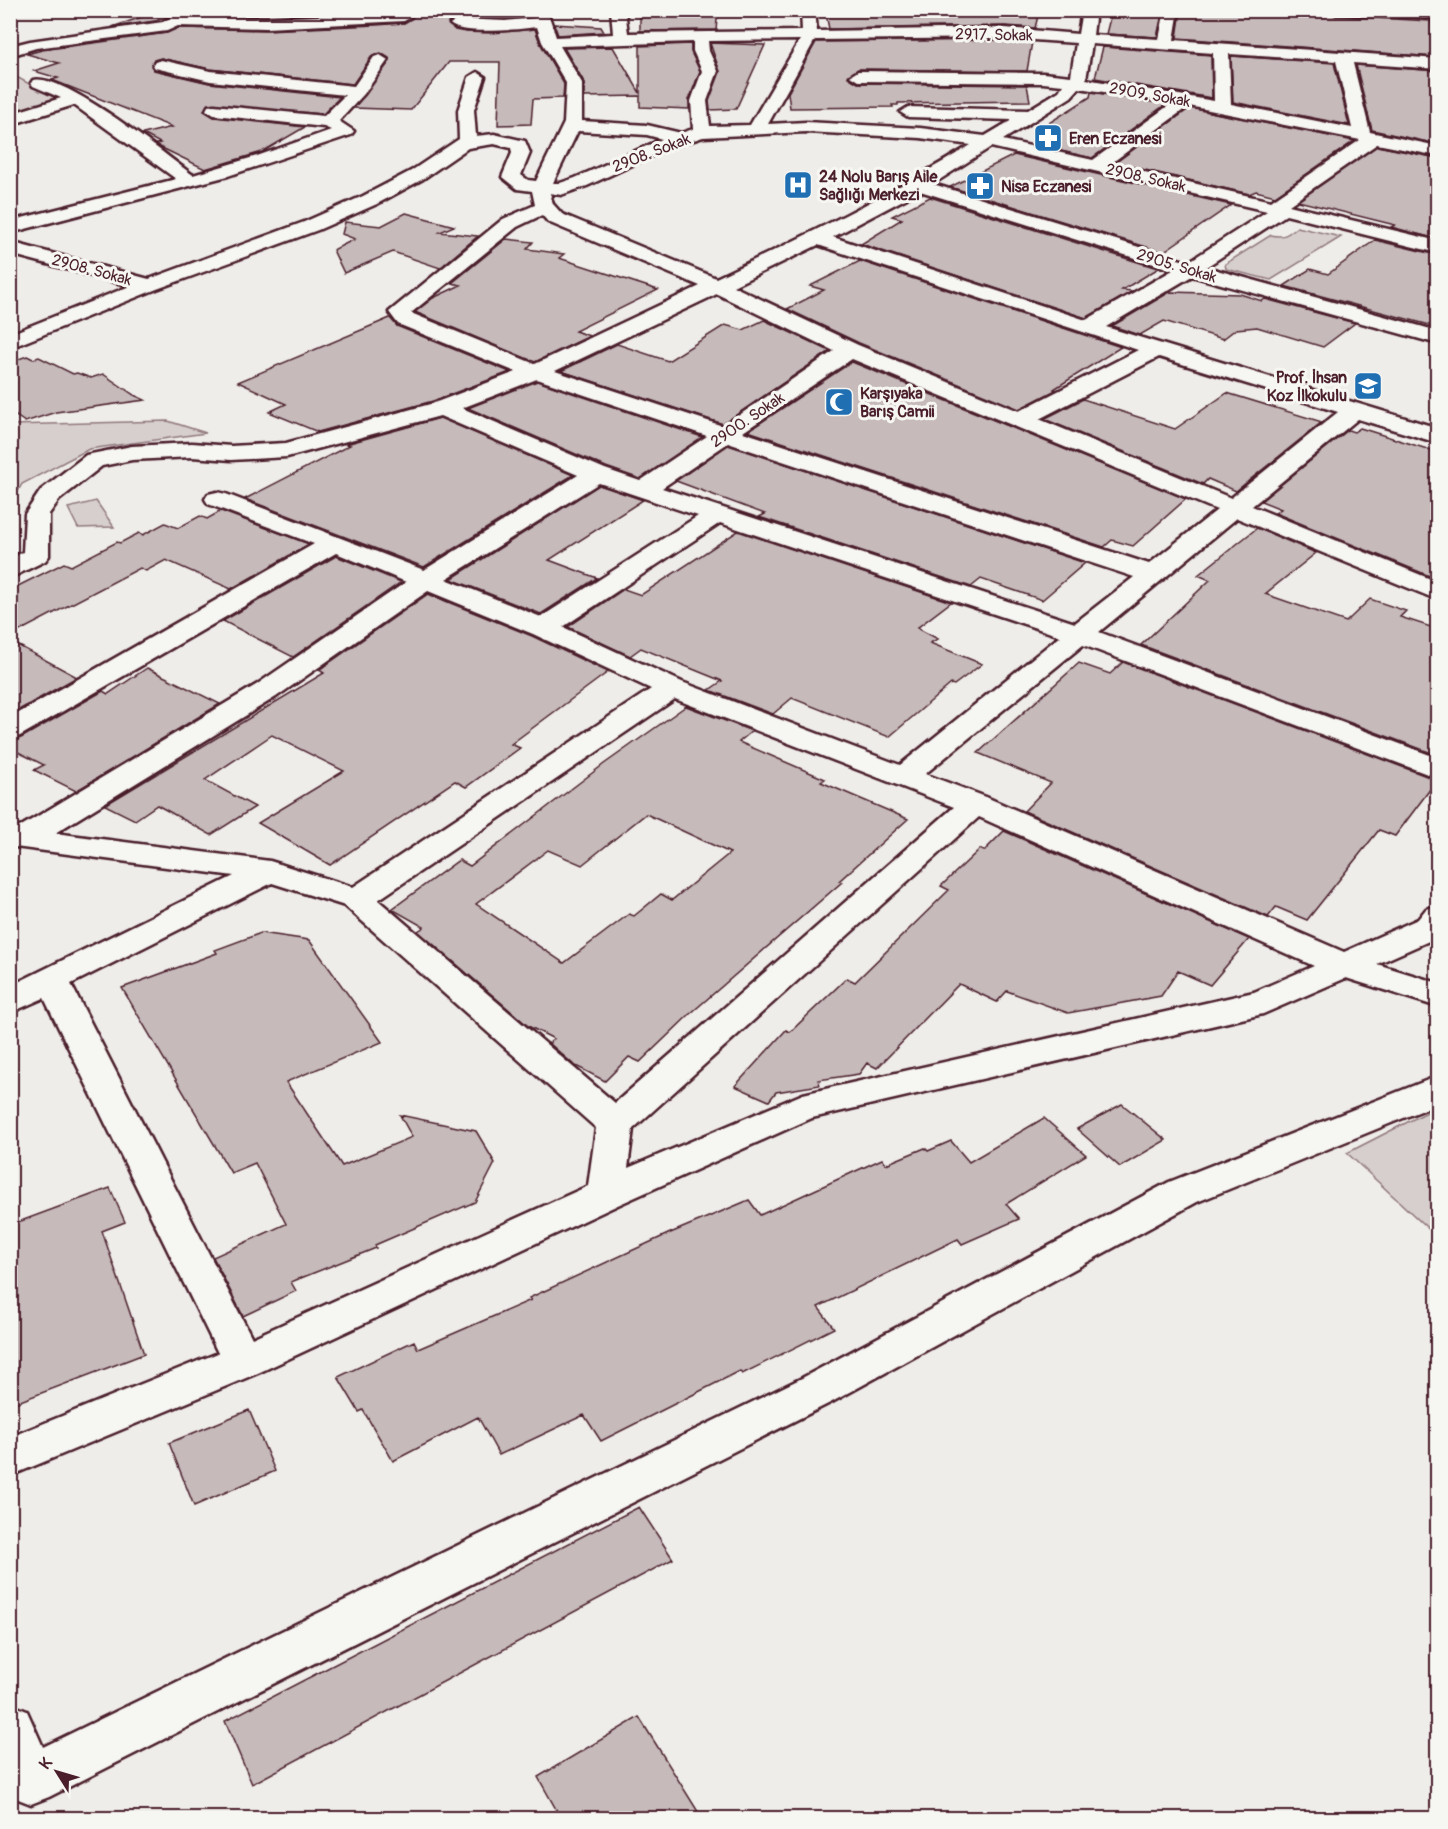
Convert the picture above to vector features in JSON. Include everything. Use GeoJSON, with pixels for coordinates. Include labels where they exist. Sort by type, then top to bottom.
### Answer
{"type":"FeatureCollection","features":[{"type":"Feature","properties":{"kind":"street"},"geometry":{"type":"LineString","coordinates":[[10,51],[83,37],[131,33],[167,26],[194,10]]}},
{"type":"Feature","properties":{"kind":"street"},"geometry":{"type":"LineString","coordinates":[[618,10],[621,38]]}},
{"type":"Feature","properties":{"kind":"street"},"geometry":{"type":"LineString","coordinates":[[10,570],[36,556],[37,514],[50,495],[94,460],[132,453],[192,450],[231,453],[287,450],[442,408],[536,372],[817,238],[918,185],[991,142],[1065,94],[1079,77],[1089,10]]}},
{"type":"Feature","properties":{"kind":"street"},"geometry":{"type":"LineString","coordinates":[[1166,44],[1172,10]]}},
{"type":"Feature","properties":{"kind":"street"},"geometry":{"type":"LineString","coordinates":[[1336,10],[1437,14]]}},
{"type":"Feature","properties":{"kind":"street"},"geometry":{"type":"LineString","coordinates":[[761,121],[810,36],[808,11],[824,11]]}},
{"type":"Feature","properties":{"kind":"street"},"geometry":{"type":"LineString","coordinates":[[458,24],[506,26],[541,16],[550,42],[574,83],[572,126],[543,198],[399,312],[405,320],[536,372],[1152,574]]}},
{"type":"Feature","properties":{"kind":"street"},"geometry":{"type":"LineString","coordinates":[[176,21],[266,23],[404,17]]}},
{"type":"Feature","properties":{"kind":"street","name":"2917. Sokak"},"geometry":{"type":"LineString","coordinates":[[550,42],[621,38],[1005,33],[1437,64]]}},
{"type":"Feature","properties":{"kind":"street","name":"2909. Sokak"},"geometry":{"type":"LineString","coordinates":[[868,34],[858,82],[1043,78],[1186,100],[1369,135],[1437,151]]}},
{"type":"Feature","properties":{"kind":"street"},"geometry":{"type":"LineString","coordinates":[[700,37],[701,51],[710,71],[699,101],[700,124]]}},
{"type":"Feature","properties":{"kind":"street"},"geometry":{"type":"LineString","coordinates":[[1221,47],[1223,108]]}},
{"type":"Feature","properties":{"kind":"street"},"geometry":{"type":"LineString","coordinates":[[1088,328],[1190,269],[1279,208],[1369,135],[1343,56]]}},
{"type":"Feature","properties":{"kind":"street"},"geometry":{"type":"LineString","coordinates":[[328,122],[358,91],[380,60]]}},
{"type":"Feature","properties":{"kind":"street"},"geometry":{"type":"LineString","coordinates":[[161,65],[210,76],[358,91]]}},
{"type":"Feature","properties":{"kind":"street"},"geometry":{"type":"LineString","coordinates":[[468,142],[466,110],[477,76]]}},
{"type":"Feature","properties":{"kind":"street"},"geometry":{"type":"LineString","coordinates":[[39,82],[76,99],[190,181]]}},
{"type":"Feature","properties":{"kind":"street"},"geometry":{"type":"LineString","coordinates":[[10,120],[76,99]]}},
{"type":"Feature","properties":{"kind":"street"},"geometry":{"type":"LineString","coordinates":[[1096,166],[1186,100]]}},
{"type":"Feature","properties":{"kind":"street"},"geometry":{"type":"LineString","coordinates":[[10,227],[190,181],[301,148],[345,130],[328,122],[214,110]]}},
{"type":"Feature","properties":{"kind":"street"},"geometry":{"type":"LineString","coordinates":[[761,121],[835,112]]}},
{"type":"Feature","properties":{"kind":"street"},"geometry":{"type":"LineString","coordinates":[[893,112],[1031,115]]}},
{"type":"Feature","properties":{"kind":"street","name":"2908. Sokak"},"geometry":{"type":"LineString","coordinates":[[10,248],[150,285],[311,226],[370,200],[417,175],[456,147],[468,142],[494,139],[519,145],[521,153],[511,177],[543,198],[632,156],[681,138],[700,124],[860,120],[991,142],[1437,247]]}},
{"type":"Feature","properties":{"kind":"street"},"geometry":{"type":"LineString","coordinates":[[572,126],[646,130],[681,138]]}},
{"type":"Feature","properties":{"kind":"street","name":"2905. Sokak"},"geometry":{"type":"LineString","coordinates":[[918,185],[1190,269],[1437,338]]}},
{"type":"Feature","properties":{"kind":"street"},"geometry":{"type":"LineString","coordinates":[[543,198],[555,218],[715,285],[850,350],[1437,592]]}},
{"type":"Feature","properties":{"kind":"street"},"geometry":{"type":"LineString","coordinates":[[817,238],[1088,328],[1437,436]]}},
{"type":"Feature","properties":{"kind":"street"},"geometry":{"type":"LineString","coordinates":[[10,342],[150,285]]}},
{"type":"Feature","properties":{"kind":"street"},"geometry":{"type":"LineString","coordinates":[[1020,420],[1157,349]]}},
{"type":"Feature","properties":{"kind":"street","name":"2900. Sokak"},"geometry":{"type":"LineString","coordinates":[[644,489],[850,350]]}},
{"type":"Feature","properties":{"kind":"street"},"geometry":{"type":"LineString","coordinates":[[442,408],[596,474],[1080,634],[1437,770]]}},
{"type":"Feature","properties":{"kind":"street"},"geometry":{"type":"LineString","coordinates":[[903,777],[1355,410]]}},
{"type":"Feature","properties":{"kind":"street"},"geometry":{"type":"LineString","coordinates":[[17,837],[266,692],[424,581],[596,474]]}},
{"type":"Feature","properties":{"kind":"street"},"geometry":{"type":"LineString","coordinates":[[217,499],[334,543],[543,628],[672,688],[975,804],[1345,966],[1437,995]]}},
{"type":"Feature","properties":{"kind":"street"},"geometry":{"type":"LineString","coordinates":[[543,628],[719,513]]}},
{"type":"Feature","properties":{"kind":"street"},"geometry":{"type":"LineString","coordinates":[[10,730],[334,543]]}},
{"type":"Feature","properties":{"kind":"street"},"geometry":{"type":"LineString","coordinates":[[357,900],[672,688]]}},
{"type":"Feature","properties":{"kind":"street"},"geometry":{"type":"LineString","coordinates":[[606,1194],[615,1124],[975,804]]}},
{"type":"Feature","properties":{"kind":"street"},"geometry":{"type":"LineString","coordinates":[[17,837],[270,871],[357,900],[615,1124]]}},
{"type":"Feature","properties":{"kind":"street"},"geometry":{"type":"LineString","coordinates":[[10,1001],[270,871]]}},
{"type":"Feature","properties":{"kind":"street"},"geometry":{"type":"LineString","coordinates":[[10,1457],[243,1361],[606,1194],[803,1107],[1263,1002],[1430,927],[1437,916]]}},
{"type":"Feature","properties":{"kind":"street"},"geometry":{"type":"LineString","coordinates":[[52,980],[243,1361]]}},
{"type":"Feature","properties":{"kind":"street"},"geometry":{"type":"LineString","coordinates":[[10,1728],[32,1779],[817,1390],[1183,1192],[1437,1089]]}},
{"type":"Feature","properties":{"kind":"shaded area"},"geometry":{"type":"Polygon","coordinates":[[[11,74],[57,99],[11,115],[11,74]]]}},
{"type":"Feature","properties":{"kind":"shaded area"},"geometry":{"type":"Polygon","coordinates":[[[1297,227],[1341,237],[1271,280],[1226,269],[1225,264],[1271,235],[1285,235],[1297,227]]]}},
{"type":"Feature","properties":{"kind":"shaded area"},"geometry":{"type":"Polygon","coordinates":[[[168,421],[206,433],[89,449],[22,484],[11,504],[11,425],[168,421]]]}},
{"type":"Feature","properties":{"kind":"shaded area"},"geometry":{"type":"Polygon","coordinates":[[[96,501],[114,527],[78,528],[68,508],[96,501]]]}},
{"type":"Feature","properties":{"kind":"shaded area"},"geometry":{"type":"Polygon","coordinates":[[[1437,1107],[1437,1237],[1347,1153],[1437,1107]]]}},
{"type":"Feature","properties":{"kind":"building"},"geometry":{"type":"Polygon","coordinates":[[[163,10],[178,10],[162,20],[112,27],[163,10]]]}},
{"type":"Feature","properties":{"kind":"building"},"geometry":{"type":"Polygon","coordinates":[[[203,10],[382,10],[266,16],[199,15],[203,10]]]}},
{"type":"Feature","properties":{"kind":"building"},"geometry":{"type":"Polygon","coordinates":[[[437,10],[494,10],[495,18],[458,17],[448,23],[455,30],[492,33],[535,29],[540,43],[564,84],[563,98],[533,99],[531,124],[498,125],[500,62],[449,62],[411,110],[354,108],[390,61],[381,53],[372,56],[353,84],[210,69],[161,58],[154,60],[151,66],[154,70],[209,83],[340,97],[323,114],[208,104],[204,111],[214,117],[305,127],[262,152],[205,169],[160,147],[156,144],[160,143],[143,134],[172,127],[52,80],[58,78],[34,71],[59,63],[27,54],[167,33],[178,28],[266,30],[376,25],[404,23],[413,16],[437,10]]]}},
{"type":"Feature","properties":{"kind":"building"},"geometry":{"type":"Polygon","coordinates":[[[640,10],[718,10],[716,30],[640,31],[640,10]]]}},
{"type":"Feature","properties":{"kind":"building"},"geometry":{"type":"Polygon","coordinates":[[[1112,10],[1163,10],[1157,37],[1106,34],[1112,10]]]}},
{"type":"Feature","properties":{"kind":"building"},"geometry":{"type":"Polygon","coordinates":[[[1181,10],[1311,10],[1329,12],[1336,16],[1431,21],[1435,57],[1177,38],[1181,10]]]}},
{"type":"Feature","properties":{"kind":"building"},"geometry":{"type":"Polygon","coordinates":[[[874,12],[1039,12],[1035,28],[1005,26],[829,29],[826,14],[875,14],[874,12]]]}},
{"type":"Feature","properties":{"kind":"building"},"geometry":{"type":"Polygon","coordinates":[[[554,24],[601,27],[604,32],[558,35],[554,24]]]}},
{"type":"Feature","properties":{"kind":"building"},"geometry":{"type":"Polygon","coordinates":[[[1005,40],[1032,42],[1027,71],[858,69],[848,77],[858,83],[1027,85],[1030,101],[898,103],[898,105],[892,105],[893,107],[790,108],[788,93],[816,42],[1005,40]]]}},
{"type":"Feature","properties":{"kind":"building"},"geometry":{"type":"Polygon","coordinates":[[[710,43],[765,45],[736,109],[710,110],[709,101],[720,72],[710,43]]]}},
{"type":"Feature","properties":{"kind":"building"},"geometry":{"type":"Polygon","coordinates":[[[691,44],[691,52],[700,71],[689,100],[689,109],[640,107],[640,96],[584,97],[584,82],[564,48],[613,47],[640,93],[640,46],[691,44]]]}},
{"type":"Feature","properties":{"kind":"building"},"geometry":{"type":"Polygon","coordinates":[[[1103,47],[1211,55],[1212,98],[1095,78],[1103,47]]]}},
{"type":"Feature","properties":{"kind":"building"},"geometry":{"type":"Polygon","coordinates":[[[1231,56],[1334,63],[1349,125],[1233,102],[1231,56]]]}},
{"type":"Feature","properties":{"kind":"building"},"geometry":{"type":"Polygon","coordinates":[[[1356,65],[1437,71],[1437,144],[1372,130],[1356,65]]]}},
{"type":"Feature","properties":{"kind":"building"},"geometry":{"type":"Polygon","coordinates":[[[1091,92],[1166,104],[1092,158],[1034,145],[1051,136],[1033,133],[1090,97],[1091,92]]]}},
{"type":"Feature","properties":{"kind":"building"},"geometry":{"type":"Polygon","coordinates":[[[1190,108],[1354,141],[1275,196],[1256,191],[1249,194],[1115,163],[1190,108]]]}},
{"type":"Feature","properties":{"kind":"building"},"geometry":{"type":"Polygon","coordinates":[[[1377,146],[1437,158],[1437,239],[1391,227],[1395,225],[1298,201],[1377,146]]]}},
{"type":"Feature","properties":{"kind":"building"},"geometry":{"type":"Polygon","coordinates":[[[1014,155],[1231,205],[1163,252],[950,187],[1014,155]]]}},
{"type":"Feature","properties":{"kind":"building"},"geometry":{"type":"Polygon","coordinates":[[[930,197],[1159,268],[1122,290],[1133,291],[1086,318],[861,244],[902,219],[892,216],[930,197]]]}},
{"type":"Feature","properties":{"kind":"building"},"geometry":{"type":"Polygon","coordinates":[[[406,213],[454,226],[440,232],[478,236],[440,268],[393,252],[344,273],[333,250],[355,239],[342,234],[345,222],[381,226],[406,213]]]}},
{"type":"Feature","properties":{"kind":"building"},"geometry":{"type":"Polygon","coordinates":[[[506,239],[533,242],[527,249],[564,254],[559,258],[658,290],[575,331],[590,336],[535,362],[415,312],[433,298],[461,285],[452,283],[506,239]]]}},
{"type":"Feature","properties":{"kind":"building"},"geometry":{"type":"Polygon","coordinates":[[[1375,240],[1437,255],[1437,327],[1284,286],[1310,269],[1328,274],[1375,240]]]}},
{"type":"Feature","properties":{"kind":"building"},"geometry":{"type":"Polygon","coordinates":[[[860,261],[1121,347],[1054,389],[1056,390],[1019,409],[859,343],[787,309],[824,290],[810,286],[860,261]]]}},
{"type":"Feature","properties":{"kind":"building"},"geometry":{"type":"Polygon","coordinates":[[[1170,292],[1240,294],[1355,323],[1323,347],[1257,327],[1236,329],[1223,339],[1164,321],[1140,335],[1112,326],[1170,292]]]}},
{"type":"Feature","properties":{"kind":"building"},"geometry":{"type":"Polygon","coordinates":[[[390,318],[397,326],[510,372],[433,401],[318,432],[269,412],[286,404],[238,382],[390,318]]]}},
{"type":"Feature","properties":{"kind":"building"},"geometry":{"type":"Polygon","coordinates":[[[764,320],[830,351],[723,424],[561,371],[617,344],[668,361],[725,325],[743,330],[764,320]]]}},
{"type":"Feature","properties":{"kind":"building"},"geometry":{"type":"Polygon","coordinates":[[[27,356],[33,359],[39,357],[73,374],[77,373],[91,378],[103,374],[145,400],[56,412],[25,422],[10,412],[10,362],[27,356]]]}},
{"type":"Feature","properties":{"kind":"building"},"geometry":{"type":"Polygon","coordinates":[[[852,362],[1186,499],[1133,546],[1112,540],[1104,547],[748,431],[852,362]]]}},
{"type":"Feature","properties":{"kind":"building"},"geometry":{"type":"Polygon","coordinates":[[[537,381],[702,437],[640,479],[606,467],[468,408],[537,381]]]}},
{"type":"Feature","properties":{"kind":"building"},"geometry":{"type":"Polygon","coordinates":[[[1227,393],[1322,422],[1236,491],[1208,479],[1203,484],[1044,419],[1083,399],[1175,429],[1227,393]]]}},
{"type":"Feature","properties":{"kind":"building"},"geometry":{"type":"Polygon","coordinates":[[[440,418],[573,475],[424,567],[245,499],[350,445],[346,444],[440,418]]]}},
{"type":"Feature","properties":{"kind":"building"},"geometry":{"type":"Polygon","coordinates":[[[1360,428],[1437,452],[1437,579],[1275,513],[1281,509],[1261,501],[1348,430],[1354,432],[1360,428]]]}},
{"type":"Feature","properties":{"kind":"building"},"geometry":{"type":"Polygon","coordinates":[[[728,445],[1085,563],[1042,600],[981,579],[971,587],[759,517],[765,514],[676,481],[728,445]]]}},
{"type":"Feature","properties":{"kind":"building"},"geometry":{"type":"Polygon","coordinates":[[[599,485],[643,500],[549,560],[597,578],[541,614],[451,579],[599,485]]]}},
{"type":"Feature","properties":{"kind":"building"},"geometry":{"type":"Polygon","coordinates":[[[221,511],[309,544],[231,589],[166,560],[146,571],[140,568],[10,636],[10,590],[64,563],[71,566],[117,542],[120,543],[139,533],[143,535],[165,523],[178,528],[200,516],[207,519],[221,511]]]}},
{"type":"Feature","properties":{"kind":"building"},"geometry":{"type":"Polygon","coordinates":[[[1257,528],[1316,553],[1265,594],[1346,622],[1370,599],[1406,611],[1400,617],[1437,629],[1437,755],[1141,645],[1210,580],[1198,575],[1257,528]]]}},
{"type":"Feature","properties":{"kind":"building"},"geometry":{"type":"Polygon","coordinates":[[[738,531],[951,602],[917,628],[938,639],[930,643],[982,664],[954,685],[951,684],[889,737],[792,698],[773,714],[709,690],[722,681],[641,648],[630,656],[568,627],[624,589],[641,595],[738,531]]]}},
{"type":"Feature","properties":{"kind":"building"},"geometry":{"type":"Polygon","coordinates":[[[336,556],[401,582],[293,657],[223,621],[336,556]]]}},
{"type":"Feature","properties":{"kind":"building"},"geometry":{"type":"Polygon","coordinates":[[[428,594],[532,636],[608,672],[511,744],[520,748],[466,787],[455,781],[330,865],[258,823],[344,771],[272,735],[205,780],[255,807],[211,835],[157,805],[135,820],[105,805],[324,673],[319,670],[428,594]]]}},
{"type":"Feature","properties":{"kind":"building"},"geometry":{"type":"Polygon","coordinates":[[[10,641],[77,677],[10,715],[10,641]]]}},
{"type":"Feature","properties":{"kind":"building"},"geometry":{"type":"Polygon","coordinates":[[[1123,662],[1437,780],[1395,836],[1379,830],[1307,920],[1276,907],[1268,917],[1024,811],[1051,783],[978,753],[1079,663],[1110,674],[1123,662]]]}},
{"type":"Feature","properties":{"kind":"building"},"geometry":{"type":"Polygon","coordinates":[[[147,668],[220,704],[76,791],[34,770],[44,765],[10,748],[10,741],[21,738],[103,691],[108,694],[147,668]]]}},
{"type":"Feature","properties":{"kind":"building"},"geometry":{"type":"Polygon","coordinates":[[[686,706],[752,731],[739,742],[825,779],[821,782],[908,819],[839,881],[842,882],[690,1014],[640,1062],[629,1057],[605,1081],[574,1065],[549,1043],[554,1039],[528,1026],[418,931],[424,927],[392,909],[459,860],[470,866],[604,764],[686,706]],[[646,814],[582,865],[548,850],[476,904],[564,963],[629,914],[634,916],[661,894],[672,900],[730,853],[646,814]]]}},
{"type":"Feature","properties":{"kind":"building"},"geometry":{"type":"Polygon","coordinates":[[[1004,831],[1249,939],[1210,985],[1178,971],[1161,996],[1068,1013],[1007,991],[997,1002],[959,984],[877,1068],[867,1063],[859,1074],[818,1080],[820,1085],[776,1092],[769,1101],[735,1086],[786,1030],[790,1032],[847,978],[855,982],[949,890],[941,886],[980,849],[984,851],[1004,831]]]}},
{"type":"Feature","properties":{"kind":"building"},"geometry":{"type":"Polygon","coordinates":[[[261,933],[309,940],[382,1042],[286,1082],[342,1166],[412,1137],[400,1115],[476,1131],[495,1163],[475,1202],[375,1245],[376,1248],[291,1282],[296,1291],[243,1316],[213,1257],[286,1224],[255,1163],[231,1173],[122,988],[217,953],[215,950],[261,933]]]}},
{"type":"Feature","properties":{"kind":"building"},"geometry":{"type":"Polygon","coordinates":[[[1122,1104],[1166,1140],[1120,1167],[1077,1129],[1122,1104]]]}},
{"type":"Feature","properties":{"kind":"building"},"geometry":{"type":"Polygon","coordinates":[[[1044,1118],[1086,1155],[1006,1204],[1019,1219],[962,1244],[958,1239],[818,1307],[834,1328],[742,1374],[740,1371],[601,1441],[584,1415],[499,1455],[478,1417],[393,1461],[363,1410],[359,1412],[338,1377],[414,1341],[418,1349],[531,1300],[529,1298],[668,1234],[749,1200],[760,1215],[882,1159],[886,1164],[925,1148],[928,1151],[951,1141],[969,1162],[1044,1118]]]}},
{"type":"Feature","properties":{"kind":"building"},"geometry":{"type":"Polygon","coordinates":[[[110,1188],[125,1222],[102,1231],[144,1354],[10,1405],[10,1225],[110,1188]]]}},
{"type":"Feature","properties":{"kind":"building"},"geometry":{"type":"Polygon","coordinates":[[[249,1410],[275,1471],[194,1506],[169,1443],[249,1410]]]}},
{"type":"Feature","properties":{"kind":"building"},"geometry":{"type":"Polygon","coordinates":[[[639,1507],[673,1559],[252,1784],[225,1721],[639,1507]]]}},
{"type":"Feature","properties":{"kind":"building"},"geometry":{"type":"Polygon","coordinates":[[[639,1717],[702,1818],[561,1818],[538,1777],[639,1717]]]}},
{"type":"Feature","properties":{"kind":"place","name":"Eren Eczanesi"},"geometry":{"type":"Point","coordinates":[1048,138]}},
{"type":"Feature","properties":{"kind":"place","name":"24 Nolu Barış Aile Sağlığı Merkezi"},"geometry":{"type":"Point","coordinates":[798,185]}},
{"type":"Feature","properties":{"kind":"place","name":"Nisa Eczanesi"},"geometry":{"type":"Point","coordinates":[980,186]}},
{"type":"Feature","properties":{"kind":"place","name":"Prof. İhsan Koz İlkokulu"},"geometry":{"type":"Point","coordinates":[1368,386]}},
{"type":"Feature","properties":{"kind":"place","name":"Karşıyaka Barış Camii"},"geometry":{"type":"Point","coordinates":[839,402]}}]}
